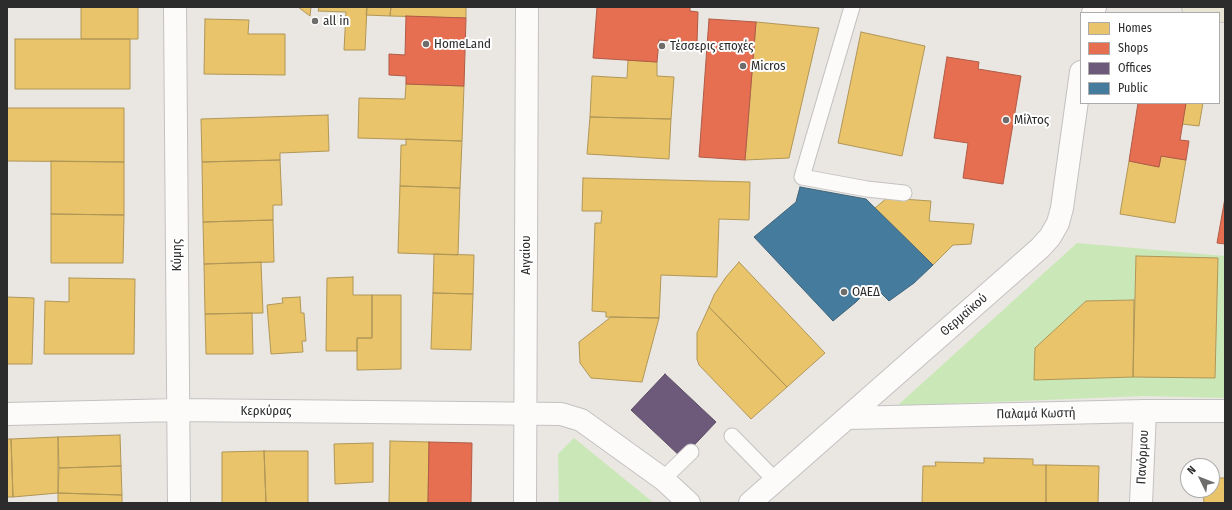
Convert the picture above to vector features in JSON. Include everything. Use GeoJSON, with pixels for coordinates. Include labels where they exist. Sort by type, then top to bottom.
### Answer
{"type":"FeatureCollection","features":[{"type":"Feature","properties":{"kind":"main road"},"geometry":{"type":"LineString","coordinates":[[1194,7],[1225,11]]}},
{"type":"Feature","properties":{"kind":"street","name":"Κύμης"},"geometry":{"type":"LineString","coordinates":[[176,7],[178,503]]}},
{"type":"Feature","properties":{"kind":"street","name":"Αιγαίου"},"geometry":{"type":"LineString","coordinates":[[525,503],[527,7]]}},
{"type":"Feature","properties":{"kind":"street","name":"Θερμαϊκού"},"geometry":{"type":"LineString","coordinates":[[750,503],[1040,248],[1050,237],[1058,223],[1062,208],[1080,79]]}},
{"type":"Feature","properties":{"kind":"street","name":"Κερκύρας"},"geometry":{"type":"LineString","coordinates":[[7,414],[178,410],[561,414],[581,420],[663,479],[688,503]]}},
{"type":"Feature","properties":{"kind":"street","name":"Παλαμά Κωστή"},"geometry":{"type":"LineString","coordinates":[[847,418],[1145,411],[1225,412]]}},
{"type":"Feature","properties":{"kind":"street","name":"Πανόρμου"},"geometry":{"type":"LineString","coordinates":[[1141,503],[1145,411]]}},
{"type":"Feature","properties":{"kind":"lane"},"geometry":{"type":"LineString","coordinates":[[852,7],[802,177],[867,189],[904,193]]}},
{"type":"Feature","properties":{"kind":"lane"},"geometry":{"type":"LineString","coordinates":[[732,436],[775,480]]}},
{"type":"Feature","properties":{"kind":"lane"},"geometry":{"type":"LineString","coordinates":[[663,479],[690,452]]}},
{"type":"Feature","properties":{"kind":"green space"},"geometry":{"type":"Polygon","coordinates":[[[1077,243],[1225,256],[1225,398],[1144,396],[897,406],[1077,243]]]}},
{"type":"Feature","properties":{"kind":"green space"},"geometry":{"type":"Polygon","coordinates":[[[574,438],[654,503],[559,503],[558,454],[574,438]]]}},
{"type":"Feature","properties":{"kind":"building: Homes"},"geometry":{"type":"Polygon","coordinates":[[[81,7],[138,7],[138,39],[81,39],[81,7]]]}},
{"type":"Feature","properties":{"kind":"building: Homes"},"geometry":{"type":"Polygon","coordinates":[[[298,7],[311,7],[310,16],[298,7]]]}},
{"type":"Feature","properties":{"kind":"building: Homes"},"geometry":{"type":"Polygon","coordinates":[[[319,7],[367,7],[365,50],[344,50],[346,12],[318,11],[319,7]]]}},
{"type":"Feature","properties":{"kind":"building: Homes"},"geometry":{"type":"Polygon","coordinates":[[[367,7],[391,7],[390,16],[366,15],[367,7]]]}},
{"type":"Feature","properties":{"kind":"building: Homes"},"geometry":{"type":"Polygon","coordinates":[[[391,7],[466,7],[466,18],[390,16],[391,7]]]}},
{"type":"Feature","properties":{"kind":"building: Homes"},"geometry":{"type":"Polygon","coordinates":[[[205,19],[249,20],[248,34],[285,34],[285,75],[204,74],[205,19]]]}},
{"type":"Feature","properties":{"kind":"building: Homes"},"geometry":{"type":"Polygon","coordinates":[[[756,22],[819,28],[789,158],[745,160],[756,22]]]}},
{"type":"Feature","properties":{"kind":"building: Homes"},"geometry":{"type":"Polygon","coordinates":[[[861,32],[925,46],[902,156],[838,143],[861,32]]]}},
{"type":"Feature","properties":{"kind":"building: Homes"},"geometry":{"type":"Polygon","coordinates":[[[15,39],[130,39],[130,89],[15,89],[15,39]]]}},
{"type":"Feature","properties":{"kind":"building: Homes"},"geometry":{"type":"Polygon","coordinates":[[[628,60],[657,62],[657,76],[674,77],[671,119],[590,117],[592,76],[627,78],[628,60]]]}},
{"type":"Feature","properties":{"kind":"building: Homes"},"geometry":{"type":"Polygon","coordinates":[[[406,84],[464,86],[462,141],[358,138],[359,98],[405,99],[406,84]]]}},
{"type":"Feature","properties":{"kind":"building: Homes"},"geometry":{"type":"Polygon","coordinates":[[[1186,104],[1203,104],[1199,126],[1182,124],[1186,104]]]}},
{"type":"Feature","properties":{"kind":"building: Homes"},"geometry":{"type":"Polygon","coordinates":[[[7,108],[124,108],[124,162],[7,161],[7,108]]]}},
{"type":"Feature","properties":{"kind":"building: Homes"},"geometry":{"type":"Polygon","coordinates":[[[328,115],[329,151],[280,153],[280,160],[202,162],[201,119],[328,115]]]}},
{"type":"Feature","properties":{"kind":"building: Homes"},"geometry":{"type":"Polygon","coordinates":[[[590,117],[671,119],[669,159],[587,154],[590,117]]]}},
{"type":"Feature","properties":{"kind":"building: Homes"},"geometry":{"type":"Polygon","coordinates":[[[406,139],[462,141],[460,188],[400,186],[401,145],[406,145],[406,139]]]}},
{"type":"Feature","properties":{"kind":"building: Homes"},"geometry":{"type":"Polygon","coordinates":[[[1161,156],[1186,160],[1175,223],[1120,214],[1129,161],[1159,167],[1161,156]]]}},
{"type":"Feature","properties":{"kind":"building: Homes"},"geometry":{"type":"Polygon","coordinates":[[[280,160],[282,205],[273,205],[273,220],[203,222],[202,162],[280,160]]]}},
{"type":"Feature","properties":{"kind":"building: Homes"},"geometry":{"type":"Polygon","coordinates":[[[51,161],[124,162],[124,215],[51,214],[51,161]]]}},
{"type":"Feature","properties":{"kind":"building: Homes"},"geometry":{"type":"Polygon","coordinates":[[[583,178],[750,182],[749,220],[719,219],[717,277],[661,275],[659,318],[606,317],[606,312],[592,311],[595,223],[601,223],[602,211],[582,211],[583,178]]]}},
{"type":"Feature","properties":{"kind":"building: Homes"},"geometry":{"type":"Polygon","coordinates":[[[400,186],[460,188],[458,255],[398,253],[400,186]]]}},
{"type":"Feature","properties":{"kind":"building: Homes"},"geometry":{"type":"Polygon","coordinates":[[[887,198],[931,201],[929,221],[974,224],[971,244],[953,245],[933,265],[875,208],[887,198]]]}},
{"type":"Feature","properties":{"kind":"building: Homes"},"geometry":{"type":"Polygon","coordinates":[[[51,214],[124,215],[123,263],[51,263],[51,214]]]}},
{"type":"Feature","properties":{"kind":"building: Homes"},"geometry":{"type":"Polygon","coordinates":[[[273,220],[274,262],[204,264],[203,222],[273,220]]]}},
{"type":"Feature","properties":{"kind":"building: Homes"},"geometry":{"type":"Polygon","coordinates":[[[434,254],[474,255],[473,294],[433,293],[434,254]]]}},
{"type":"Feature","properties":{"kind":"building: Homes"},"geometry":{"type":"Polygon","coordinates":[[[1136,256],[1218,258],[1215,378],[1133,377],[1136,256]]]}},
{"type":"Feature","properties":{"kind":"building: Homes"},"geometry":{"type":"Polygon","coordinates":[[[261,262],[263,313],[205,314],[204,264],[261,262]]]}},
{"type":"Feature","properties":{"kind":"building: Homes"},"geometry":{"type":"Polygon","coordinates":[[[739,262],[825,353],[787,387],[709,307],[714,295],[726,277],[739,262]]]}},
{"type":"Feature","properties":{"kind":"building: Homes"},"geometry":{"type":"Polygon","coordinates":[[[353,277],[353,295],[372,295],[372,338],[357,338],[357,351],[326,351],[327,278],[353,277]]]}},
{"type":"Feature","properties":{"kind":"building: Homes"},"geometry":{"type":"Polygon","coordinates":[[[69,278],[135,279],[134,354],[44,354],[45,301],[69,302],[69,278]]]}},
{"type":"Feature","properties":{"kind":"building: Homes"},"geometry":{"type":"Polygon","coordinates":[[[433,293],[473,294],[471,350],[431,349],[433,293]]]}},
{"type":"Feature","properties":{"kind":"building: Homes"},"geometry":{"type":"Polygon","coordinates":[[[372,295],[401,295],[401,369],[357,370],[357,338],[372,338],[372,295]]]}},
{"type":"Feature","properties":{"kind":"building: Homes"},"geometry":{"type":"Polygon","coordinates":[[[7,297],[34,298],[32,364],[7,364],[7,297]]]}},
{"type":"Feature","properties":{"kind":"building: Homes"},"geometry":{"type":"Polygon","coordinates":[[[300,297],[301,313],[304,313],[306,341],[302,341],[303,352],[271,354],[267,305],[283,303],[282,298],[300,297]]]}},
{"type":"Feature","properties":{"kind":"building: Homes"},"geometry":{"type":"Polygon","coordinates":[[[1134,300],[1133,377],[1034,380],[1035,348],[1086,301],[1134,300]]]}},
{"type":"Feature","properties":{"kind":"building: Homes"},"geometry":{"type":"Polygon","coordinates":[[[709,307],[787,387],[751,419],[699,365],[697,359],[697,333],[709,307]]]}},
{"type":"Feature","properties":{"kind":"building: Homes"},"geometry":{"type":"Polygon","coordinates":[[[252,313],[253,354],[206,354],[205,314],[252,313]]]}},
{"type":"Feature","properties":{"kind":"building: Homes"},"geometry":{"type":"Polygon","coordinates":[[[611,317],[659,318],[642,382],[591,378],[580,363],[579,342],[611,317]]]}},
{"type":"Feature","properties":{"kind":"building: Homes"},"geometry":{"type":"Polygon","coordinates":[[[120,435],[121,466],[59,468],[58,437],[120,435]]]}},
{"type":"Feature","properties":{"kind":"building: Homes"},"geometry":{"type":"Polygon","coordinates":[[[58,437],[58,493],[13,497],[11,439],[58,437]]]}},
{"type":"Feature","properties":{"kind":"building: Homes"},"geometry":{"type":"Polygon","coordinates":[[[7,439],[11,439],[13,497],[7,497],[7,439]]]}},
{"type":"Feature","properties":{"kind":"building: Homes"},"geometry":{"type":"Polygon","coordinates":[[[390,441],[429,442],[428,503],[389,503],[390,441]]]}},
{"type":"Feature","properties":{"kind":"building: Homes"},"geometry":{"type":"Polygon","coordinates":[[[373,443],[373,482],[335,484],[334,444],[373,443]]]}},
{"type":"Feature","properties":{"kind":"building: Homes"},"geometry":{"type":"Polygon","coordinates":[[[264,451],[308,451],[308,503],[266,503],[264,451]]]}},
{"type":"Feature","properties":{"kind":"building: Homes"},"geometry":{"type":"Polygon","coordinates":[[[264,451],[266,503],[222,503],[222,452],[264,451]]]}},
{"type":"Feature","properties":{"kind":"building: Homes"},"geometry":{"type":"Polygon","coordinates":[[[984,458],[1033,459],[1033,465],[1046,465],[1046,503],[922,503],[923,466],[936,466],[935,462],[984,463],[984,458]]]}},
{"type":"Feature","properties":{"kind":"building: Homes"},"geometry":{"type":"Polygon","coordinates":[[[1046,465],[1099,466],[1098,503],[1046,503],[1046,465]]]}},
{"type":"Feature","properties":{"kind":"building: Homes"},"geometry":{"type":"Polygon","coordinates":[[[121,466],[122,495],[58,493],[59,468],[121,466]]]}},
{"type":"Feature","properties":{"kind":"building: Homes"},"geometry":{"type":"Polygon","coordinates":[[[1220,478],[1225,478],[1225,503],[1204,503],[1204,498],[1220,498],[1220,478]]]}},
{"type":"Feature","properties":{"kind":"building: Homes"},"geometry":{"type":"Polygon","coordinates":[[[58,493],[122,495],[122,503],[58,503],[58,493]]]}},
{"type":"Feature","properties":{"kind":"building: Shops"},"geometry":{"type":"Polygon","coordinates":[[[597,7],[690,7],[690,11],[698,12],[697,43],[659,40],[657,62],[593,58],[597,7]]]}},
{"type":"Feature","properties":{"kind":"building: Shops"},"geometry":{"type":"Polygon","coordinates":[[[406,16],[466,18],[464,86],[406,84],[406,76],[389,75],[389,54],[405,55],[406,16]]]}},
{"type":"Feature","properties":{"kind":"building: Shops"},"geometry":{"type":"Polygon","coordinates":[[[709,19],[756,22],[745,160],[699,157],[709,19]]]}},
{"type":"Feature","properties":{"kind":"building: Shops"},"geometry":{"type":"Polygon","coordinates":[[[947,57],[979,62],[978,69],[1021,76],[1003,184],[963,178],[968,143],[934,138],[947,57]]]}},
{"type":"Feature","properties":{"kind":"building: Shops"},"geometry":{"type":"Polygon","coordinates":[[[1138,104],[1186,104],[1180,140],[1189,141],[1186,160],[1161,156],[1159,167],[1129,161],[1138,104]]]}},
{"type":"Feature","properties":{"kind":"building: Shops"},"geometry":{"type":"Polygon","coordinates":[[[1225,198],[1225,244],[1217,243],[1225,198]]]}},
{"type":"Feature","properties":{"kind":"building: Shops"},"geometry":{"type":"Polygon","coordinates":[[[429,442],[472,443],[471,503],[428,503],[429,442]]]}},
{"type":"Feature","properties":{"kind":"building: Offices"},"geometry":{"type":"Polygon","coordinates":[[[665,374],[716,422],[682,458],[631,410],[665,374]]]}},
{"type":"Feature","properties":{"kind":"building: Public"},"geometry":{"type":"Polygon","coordinates":[[[800,187],[866,199],[933,265],[914,283],[889,301],[873,285],[856,302],[833,321],[754,237],[796,202],[800,187]]]}},
{"type":"Feature","properties":{"kind":"place","name":"all in"},"geometry":{"type":"Point","coordinates":[315,21]}},
{"type":"Feature","properties":{"kind":"place","name":"HomeLand"},"geometry":{"type":"Point","coordinates":[426,44]}},
{"type":"Feature","properties":{"kind":"place","name":"Τέσσερις εποχές"},"geometry":{"type":"Point","coordinates":[662,46]}},
{"type":"Feature","properties":{"kind":"place","name":"Micros"},"geometry":{"type":"Point","coordinates":[743,66]}},
{"type":"Feature","properties":{"kind":"place","name":"Μίλτος"},"geometry":{"type":"Point","coordinates":[1006,120]}},
{"type":"Feature","properties":{"kind":"place","name":"ΟΑΕΔ"},"geometry":{"type":"Point","coordinates":[844,292]}}]}
